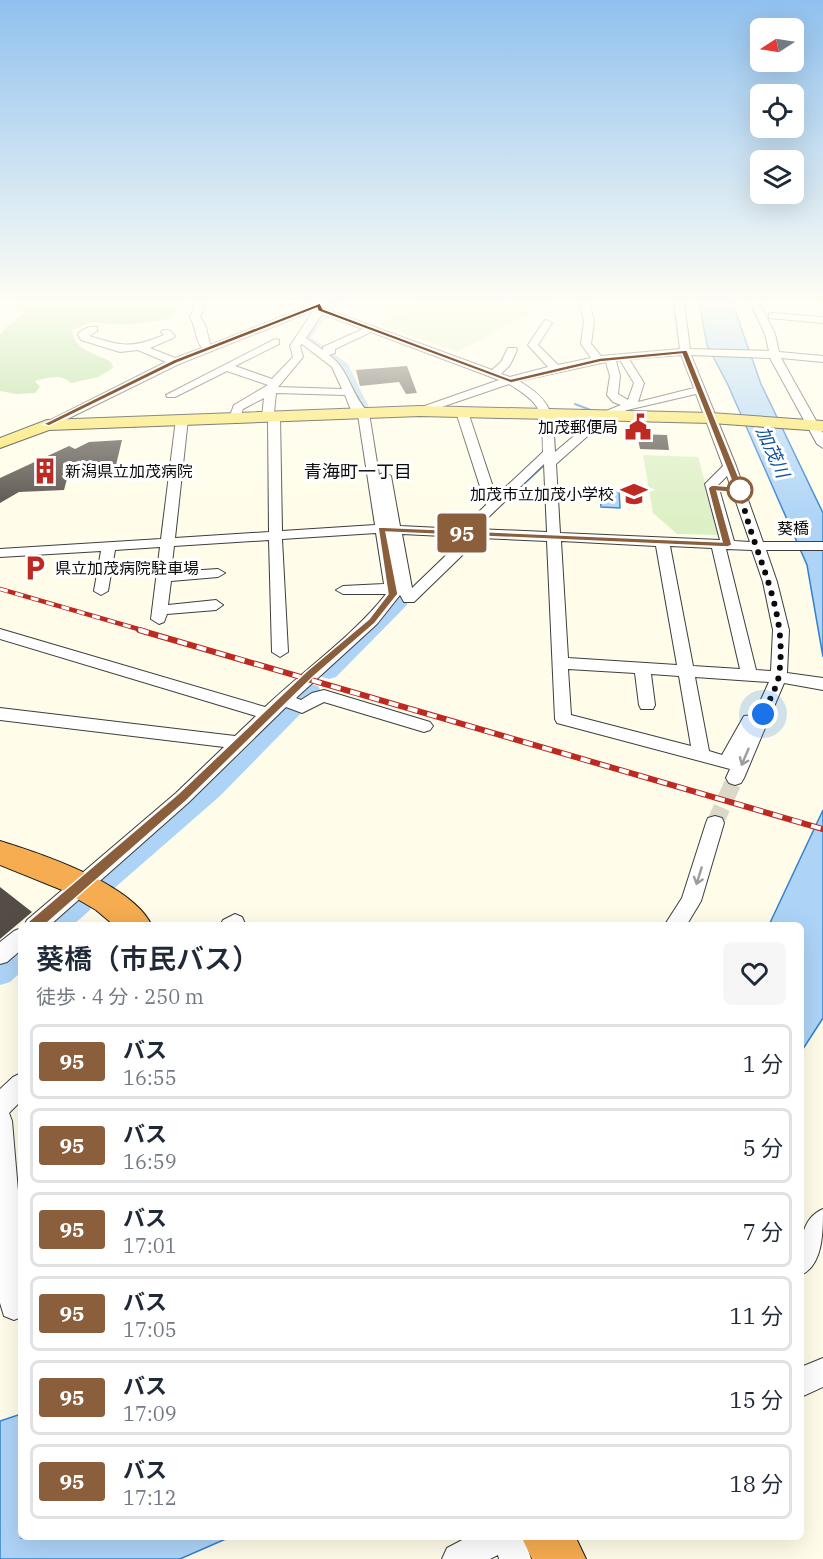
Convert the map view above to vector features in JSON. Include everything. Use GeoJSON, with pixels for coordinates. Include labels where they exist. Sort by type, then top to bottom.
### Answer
{"type":"FeatureCollection","features":[{"type":"Feature","properties":{"kind":"highway"},"geometry":{"type":"LineString","coordinates":[[0,853],[38,864],[122,911],[133,922]]}},
{"type":"Feature","properties":{"kind":"highway"},"geometry":{"type":"LineString","coordinates":[[548,1540],[562,1559]]}},
{"type":"Feature","properties":{"kind":"main road"},"geometry":{"type":"LineString","coordinates":[[0,443],[47,424],[420,411],[607,415],[814,425]]}},
{"type":"Feature","properties":{"kind":"street"},"geometry":{"type":"LineString","coordinates":[[47,424],[149,375]]}},
{"type":"Feature","properties":{"kind":"street"},"geometry":{"type":"LineString","coordinates":[[171,394],[206,375]]}},
{"type":"Feature","properties":{"kind":"street"},"geometry":{"type":"LineString","coordinates":[[246,375],[272,386],[350,392]]}},
{"type":"Feature","properties":{"kind":"street"},"geometry":{"type":"LineString","coordinates":[[280,652],[271,416],[267,396],[282,375]]}},
{"type":"Feature","properties":{"kind":"street"},"geometry":{"type":"LineString","coordinates":[[341,375],[357,410],[368,413],[388,529],[402,592]]}},
{"type":"Feature","properties":{"kind":"street"},"geometry":{"type":"LineString","coordinates":[[493,375],[511,381],[539,397],[548,414],[563,719],[727,763],[752,716],[763,714]]}},
{"type":"Feature","properties":{"kind":"street"},"geometry":{"type":"LineString","coordinates":[[420,411],[534,375]]}},
{"type":"Feature","properties":{"kind":"street"},"geometry":{"type":"LineString","coordinates":[[614,375],[612,395],[617,400],[631,405]]}},
{"type":"Feature","properties":{"kind":"street"},"geometry":{"type":"LineString","coordinates":[[631,405],[637,395],[639,383],[634,375]]}},
{"type":"Feature","properties":{"kind":"street"},"geometry":{"type":"LineString","coordinates":[[696,375],[715,419],[760,546],[781,630],[779,677],[735,778]]}},
{"type":"Feature","properties":{"kind":"street"},"geometry":{"type":"LineString","coordinates":[[786,375],[823,444]]}},
{"type":"Feature","properties":{"kind":"street"},"geometry":{"type":"LineString","coordinates":[[235,418],[238,407],[272,386]]}},
{"type":"Feature","properties":{"kind":"street"},"geometry":{"type":"LineString","coordinates":[[39,922],[182,798],[241,743],[268,714],[292,702],[372,621],[393,594],[402,592],[471,533],[493,505],[550,459],[607,415],[631,405],[701,390]]}},
{"type":"Feature","properties":{"kind":"street"},"geometry":{"type":"LineString","coordinates":[[462,412],[493,505]]}},
{"type":"Feature","properties":{"kind":"street"},"geometry":{"type":"LineString","coordinates":[[182,419],[159,615],[216,605]]}},
{"type":"Feature","properties":{"kind":"street"},"geometry":{"type":"LineString","coordinates":[[730,466],[711,484],[749,675]]}},
{"type":"Feature","properties":{"kind":"street"},"geometry":{"type":"LineString","coordinates":[[712,488],[740,490]]}},
{"type":"Feature","properties":{"kind":"street","name":"葵橋"},"geometry":{"type":"LineString","coordinates":[[0,553],[388,529],[760,546],[823,546]]}},
{"type":"Feature","properties":{"kind":"street"},"geometry":{"type":"LineString","coordinates":[[662,541],[700,755]]}},
{"type":"Feature","properties":{"kind":"street"},"geometry":{"type":"LineString","coordinates":[[101,591],[109,545]]}},
{"type":"Feature","properties":{"kind":"street"},"geometry":{"type":"LineString","coordinates":[[163,577],[218,573]]}},
{"type":"Feature","properties":{"kind":"street"},"geometry":{"type":"LineString","coordinates":[[343,590],[402,592]]}},
{"type":"Feature","properties":{"kind":"street"},"geometry":{"type":"LineString","coordinates":[[0,634],[268,714]]}},
{"type":"Feature","properties":{"kind":"street"},"geometry":{"type":"LineString","coordinates":[[561,663],[779,677],[823,684]]}},
{"type":"Feature","properties":{"kind":"street"},"geometry":{"type":"LineString","coordinates":[[642,668],[646,705]]}},
{"type":"Feature","properties":{"kind":"street"},"geometry":{"type":"LineString","coordinates":[[292,702],[307,706],[318,697],[324,696],[424,726]]}},
{"type":"Feature","properties":{"kind":"street"},"geometry":{"type":"LineString","coordinates":[[0,714],[241,743]]}},
{"type":"Feature","properties":{"kind":"street"},"geometry":{"type":"LineString","coordinates":[[677,922],[691,901],[715,823]]}},
{"type":"Feature","properties":{"kind":"street"},"geometry":{"type":"LineString","coordinates":[[0,955],[18,940]]}},
{"type":"Feature","properties":{"kind":"street"},"geometry":{"type":"LineString","coordinates":[[0,1105],[18,1088]]}},
{"type":"Feature","properties":{"kind":"street"},"geometry":{"type":"LineString","coordinates":[[0,1121],[13,1192],[4,1242],[12,1306]]}},
{"type":"Feature","properties":{"kind":"street"},"geometry":{"type":"LineString","coordinates":[[804,1257],[823,1222]]}},
{"type":"Feature","properties":{"kind":"street"},"geometry":{"type":"LineString","coordinates":[[804,1381],[823,1372]]}},
{"type":"Feature","properties":{"kind":"street"},"geometry":{"type":"LineString","coordinates":[[458,1559],[493,1540]]}},
{"type":"Feature","properties":{"kind":"street"},"geometry":{"type":"LineString","coordinates":[[510,1540],[515,1559]]}},
{"type":"Feature","properties":{"kind":"green space"},"geometry":{"type":"Polygon","coordinates":[[[0,375],[102,375],[71,383],[58,377],[35,381],[40,387],[35,393],[16,394],[0,391],[0,375]]]}},
{"type":"Feature","properties":{"kind":"green space"},"geometry":{"type":"Polygon","coordinates":[[[643,455],[698,457],[720,535],[677,534],[653,513],[643,455]]]}},
{"type":"Feature","properties":{"kind":"water","name":"加茂川"},"geometry":{"type":"Polygon","coordinates":[[[723,375],[758,375],[823,513],[823,657],[807,565],[723,375]]]}},
{"type":"Feature","properties":{"kind":"water"},"geometry":{"type":"Polygon","coordinates":[[[599,488],[619,490],[620,508],[601,507],[599,488]]]}},
{"type":"Feature","properties":{"kind":"water"},"geometry":{"type":"Polygon","coordinates":[[[823,810],[823,1018],[804,1047],[804,922],[770,922],[823,810]]]}},
{"type":"Feature","properties":{"kind":"water"},"geometry":{"type":"Polygon","coordinates":[[[18,1415],[18,1540],[223,1540],[180,1559],[0,1559],[0,1421],[18,1415]]]}},
{"type":"Feature","properties":{"kind":"building"},"geometry":{"type":"Polygon","coordinates":[[[357,375],[410,375],[417,393],[406,394],[399,382],[360,386],[357,375]]]}},
{"type":"Feature","properties":{"kind":"building"},"geometry":{"type":"Polygon","coordinates":[[[637,434],[667,435],[669,450],[640,449],[637,434]]]}},
{"type":"Feature","properties":{"kind":"building","name":"新潟県立加茂病院"},"geometry":{"type":"Polygon","coordinates":[[[122,440],[116,465],[83,467],[68,475],[64,490],[19,492],[0,503],[0,478],[69,446],[75,449],[89,442],[122,440]]]}},
{"type":"Feature","properties":{"kind":"building"},"geometry":{"type":"Polygon","coordinates":[[[0,887],[32,912],[0,939],[0,887]]]}},
{"type":"Feature","properties":{"kind":"waterway"},"geometry":{"type":"LineString","coordinates":[[347,375],[363,410]]}},
{"type":"Feature","properties":{"kind":"waterway"},"geometry":{"type":"LineString","coordinates":[[575,404],[596,412]]}},
{"type":"Feature","properties":{"kind":"waterway"},"geometry":{"type":"LineString","coordinates":[[509,497],[547,462]]}},
{"type":"Feature","properties":{"kind":"waterway"},"geometry":{"type":"LineString","coordinates":[[329,672],[400,601],[400,593]]}},
{"type":"Feature","properties":{"kind":"waterway"},"geometry":{"type":"LineString","coordinates":[[102,884],[212,790],[311,691]]}},
{"type":"Feature","properties":{"kind":"waterway"},"geometry":{"type":"LineString","coordinates":[[58,922],[81,902]]}},
{"type":"Feature","properties":{"kind":"waterway"},"geometry":{"type":"LineString","coordinates":[[0,973],[18,958]]}},
{"type":"Feature","properties":{"kind":"tunnel"},"geometry":{"type":"LineString","coordinates":[[715,823],[735,778]]}},
{"type":"Feature","properties":{"kind":"railway"},"geometry":{"type":"LineString","coordinates":[[0,589],[145,631]]}},
{"type":"Feature","properties":{"kind":"railway"},"geometry":{"type":"LineString","coordinates":[[139,630],[823,829]]}},
{"type":"Feature","properties":{"kind":"bus line","name":"95"},"geometry":{"type":"LineString","coordinates":[[47,424],[149,375]]}},
{"type":"Feature","properties":{"kind":"bus line","name":"95"},"geometry":{"type":"LineString","coordinates":[[494,375],[511,381],[534,375]]}},
{"type":"Feature","properties":{"kind":"bus line","name":"95"},"geometry":{"type":"LineString","coordinates":[[39,922],[182,798],[310,674],[372,621],[393,594],[381,529],[728,545],[712,488],[740,490],[695,375]]}},
{"type":"Feature","properties":{"kind":"place","name":"加茂郵便局"},"geometry":{"type":"Point","coordinates":[638,427]}},
{"type":"Feature","properties":{"kind":"place","name":"新潟県立加茂病院"},"geometry":{"type":"Point","coordinates":[45,471]}},
{"type":"Feature","properties":{"kind":"place","name":"加茂市立加茂小学校"},"geometry":{"type":"Point","coordinates":[634,494]}},
{"type":"Feature","properties":{"kind":"place","name":"県立加茂病院駐車場"},"geometry":{"type":"Point","coordinates":[35,568]}},
{"type":"Feature","properties":{"kind":"district","name":"青海町一丁目"},"geometry":{"type":"Point","coordinates":[358,471]}},
{"type":"Feature","properties":{"kind":"route"},"geometry":{"type":"LineString","coordinates":[[740,490],[770,582],[781,630],[779,677],[763,714]]}}]}
